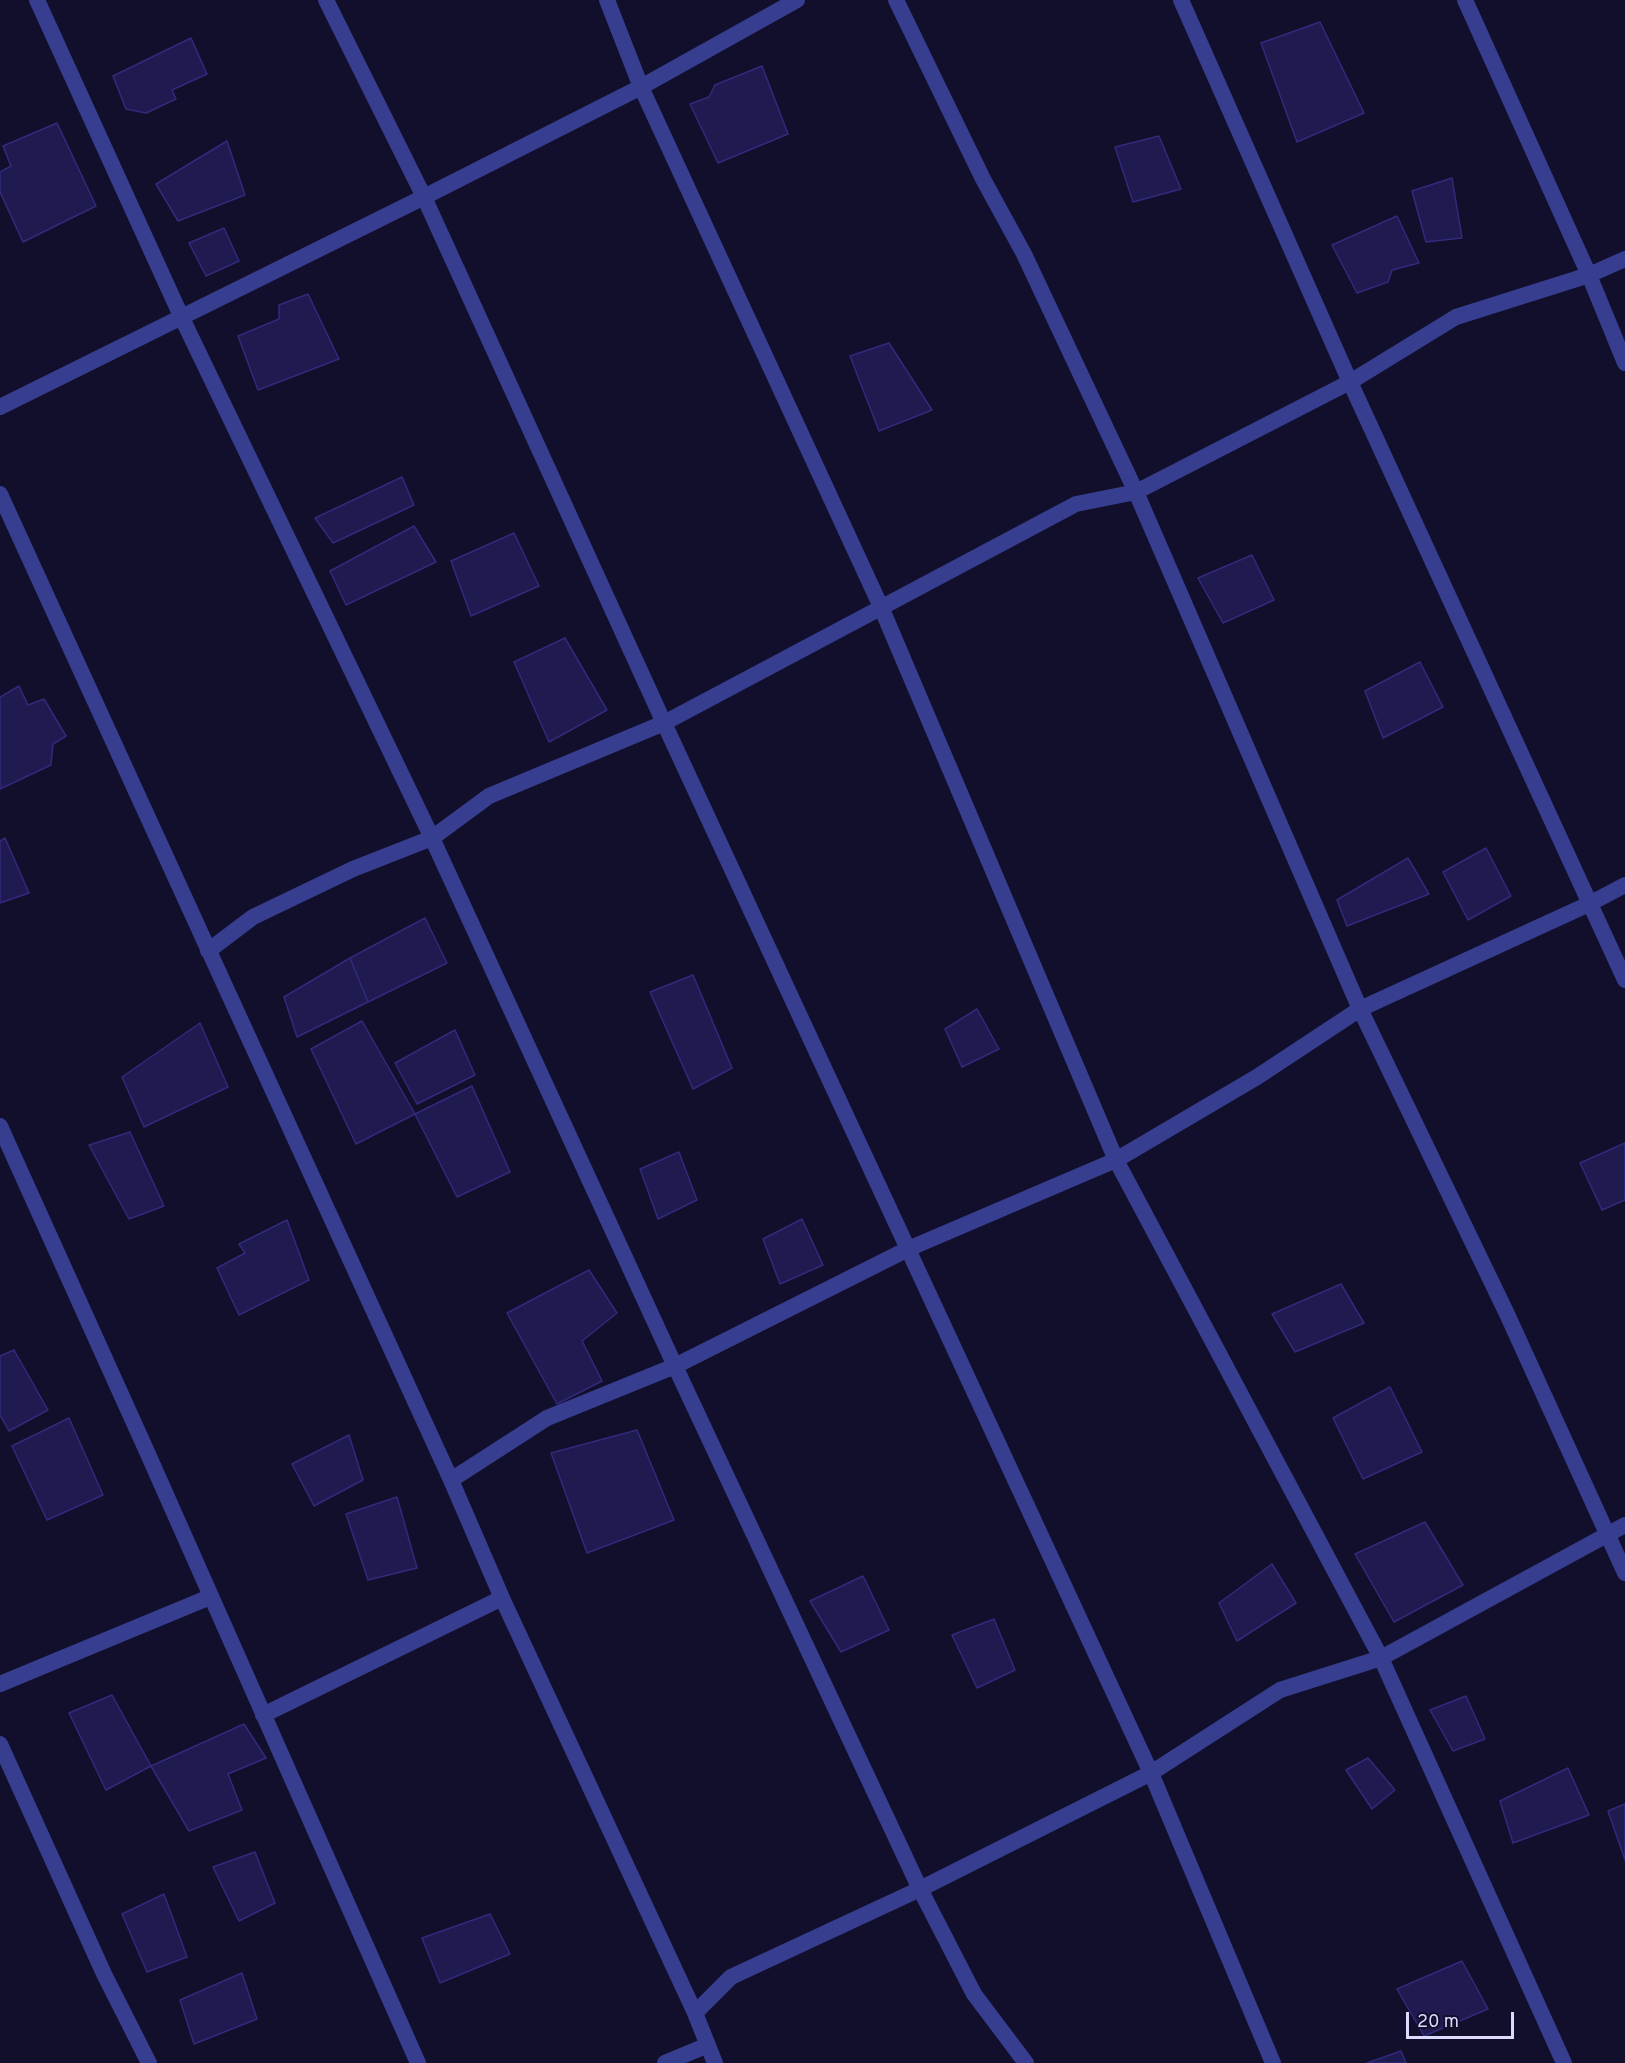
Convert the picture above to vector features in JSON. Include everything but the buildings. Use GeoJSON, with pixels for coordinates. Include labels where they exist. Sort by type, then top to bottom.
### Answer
{"type":"FeatureCollection","features":[{"type":"Feature","properties":{"kind":"street"},"geometry":{"type":"LineString","coordinates":[[37,0],[181,316],[432,838],[675,1366],[920,1889],[974,1994],[1026,2063]]}},
{"type":"Feature","properties":{"kind":"street"},"geometry":{"type":"LineString","coordinates":[[326,0],[424,197],[664,723],[1151,1773],[1273,2063]]}},
{"type":"Feature","properties":{"kind":"street"},"geometry":{"type":"LineString","coordinates":[[607,0],[641,87],[881,607],[1116,1160],[1381,1658],[1564,2063]]}},
{"type":"Feature","properties":{"kind":"street"},"geometry":{"type":"LineString","coordinates":[[0,406],[641,87],[797,0]]}},
{"type":"Feature","properties":{"kind":"street"},"geometry":{"type":"LineString","coordinates":[[896,0],[983,178],[1024,255],[1136,492],[1360,1009],[1507,1314],[1625,1574]]}},
{"type":"Feature","properties":{"kind":"street"},"geometry":{"type":"LineString","coordinates":[[1181,0],[1350,382],[1625,980]]}},
{"type":"Feature","properties":{"kind":"street"},"geometry":{"type":"LineString","coordinates":[[1466,0],[1589,275],[1625,363]]}},
{"type":"Feature","properties":{"kind":"street"},"geometry":{"type":"LineString","coordinates":[[208,951],[253,917],[353,869],[432,838],[489,796],[664,723],[1076,504],[1136,492],[1350,382],[1456,317],[1589,275],[1625,260]]}},
{"type":"Feature","properties":{"kind":"street"},"geometry":{"type":"LineString","coordinates":[[0,494],[451,1480],[502,1598],[695,2013],[715,2063]]}},
{"type":"Feature","properties":{"kind":"street"},"geometry":{"type":"LineString","coordinates":[[451,1480],[548,1418],[675,1366],[908,1249],[1116,1160],[1257,1077],[1360,1009],[1589,904],[1625,885]]}},
{"type":"Feature","properties":{"kind":"street"},"geometry":{"type":"LineString","coordinates":[[0,1126],[148,1454],[417,2063]]}},
{"type":"Feature","properties":{"kind":"street"},"geometry":{"type":"LineString","coordinates":[[695,2013],[731,1977],[920,1889],[1151,1773],[1280,1690],[1381,1658],[1606,1534],[1625,1526]]}},
{"type":"Feature","properties":{"kind":"street"},"geometry":{"type":"LineString","coordinates":[[0,1684],[210,1597]]}},
{"type":"Feature","properties":{"kind":"street"},"geometry":{"type":"LineString","coordinates":[[263,1715],[502,1598]]}},
{"type":"Feature","properties":{"kind":"street"},"geometry":{"type":"LineString","coordinates":[[0,1744],[104,1974],[149,2063]]}},
{"type":"Feature","properties":{"kind":"street"},"geometry":{"type":"LineString","coordinates":[[665,2063],[708,2045]]}}]}
